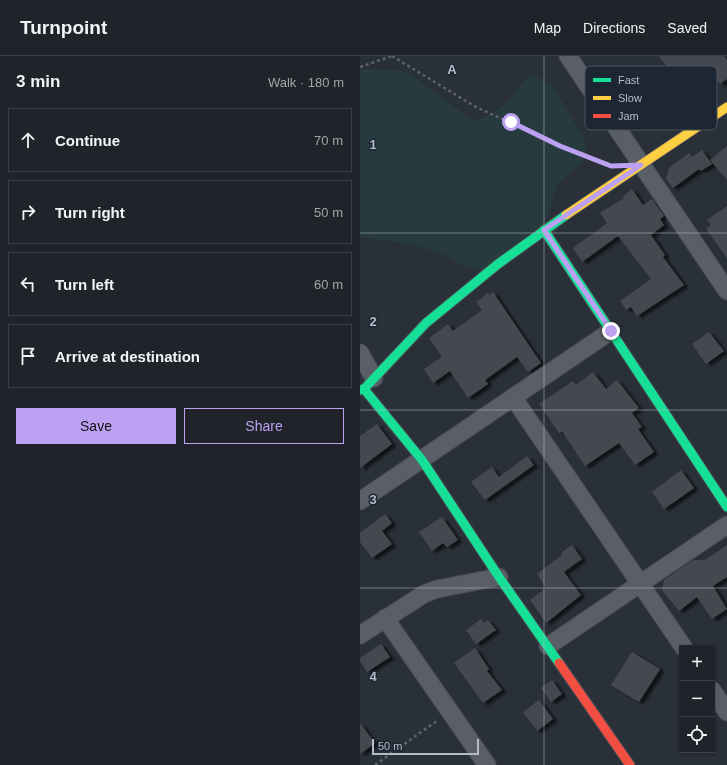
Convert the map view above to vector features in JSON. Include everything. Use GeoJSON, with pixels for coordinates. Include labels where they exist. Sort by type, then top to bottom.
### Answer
{"type":"FeatureCollection","features":[{"type":"Feature","properties":{"kind":"street"},"geometry":{"type":"LineString","coordinates":[[575,59],[585,75]]}},
{"type":"Feature","properties":{"kind":"street"},"geometry":{"type":"LineString","coordinates":[[717,114],[727,107]]}},
{"type":"Feature","properties":{"kind":"street"},"geometry":{"type":"LineString","coordinates":[[619,130],[641,165],[727,291]]}},
{"type":"Feature","properties":{"kind":"street"},"geometry":{"type":"LineString","coordinates":[[366,385],[426,323],[489,271],[544,230],[693,130]]}},
{"type":"Feature","properties":{"kind":"street"},"geometry":{"type":"LineString","coordinates":[[544,230],[727,507]]}},
{"type":"Feature","properties":{"kind":"street"},"geometry":{"type":"LineString","coordinates":[[360,500],[422,460],[611,331]]}},
{"type":"Feature","properties":{"kind":"street"},"geometry":{"type":"LineString","coordinates":[[360,353],[366,385],[422,460],[499,577],[630,765]]}},
{"type":"Feature","properties":{"kind":"street"},"geometry":{"type":"LineString","coordinates":[[513,397],[682,645]]}},
{"type":"Feature","properties":{"kind":"street"},"geometry":{"type":"LineString","coordinates":[[548,646],[727,525]]}},
{"type":"Feature","properties":{"kind":"street"},"geometry":{"type":"LineString","coordinates":[[360,635],[385,618],[437,588],[499,577]]}},
{"type":"Feature","properties":{"kind":"street"},"geometry":{"type":"LineString","coordinates":[[385,618],[487,765]]}},
{"type":"Feature","properties":{"kind":"street"},"geometry":{"type":"LineString","coordinates":[[715,694],[727,712]]}},
{"type":"Feature","properties":{"kind":"path"},"geometry":{"type":"LineString","coordinates":[[360,67],[374,64],[392,56],[474,106],[560,146],[611,166]]}},
{"type":"Feature","properties":{"kind":"path"},"geometry":{"type":"LineString","coordinates":[[374,765],[450,712]]}},
{"type":"Feature","properties":{"kind":"green space"},"geometry":{"type":"Polygon","coordinates":[[[360,69],[402,71],[420,81],[473,121],[492,113],[506,103],[518,90],[530,73],[553,86],[584,139],[587,157],[556,186],[544,230],[489,271],[466,267],[445,255],[428,249],[397,242],[360,237],[360,69]]]}},
{"type":"Feature","properties":{"kind":"building"},"geometry":{"type":"Polygon","coordinates":[[[659,56],[724,56],[727,60],[727,79],[720,84],[717,80],[717,66],[666,66],[659,56]]]}},
{"type":"Feature","properties":{"kind":"building"},"geometry":{"type":"Polygon","coordinates":[[[727,146],[727,180],[710,160],[727,146]]]}},
{"type":"Feature","properties":{"kind":"building"},"geometry":{"type":"Polygon","coordinates":[[[702,150],[712,164],[701,171],[699,169],[673,188],[666,179],[669,168],[689,153],[692,157],[702,150]]]}},
{"type":"Feature","properties":{"kind":"building"},"geometry":{"type":"Polygon","coordinates":[[[632,189],[643,205],[652,199],[664,216],[660,219],[664,225],[651,235],[665,255],[663,257],[684,285],[637,316],[631,307],[626,310],[620,301],[651,279],[618,236],[582,262],[573,248],[607,223],[600,213],[624,198],[623,196],[632,189]]]}},
{"type":"Feature","properties":{"kind":"building"},"geometry":{"type":"Polygon","coordinates":[[[727,206],[727,258],[706,229],[711,225],[707,220],[727,206]]]}},
{"type":"Feature","properties":{"kind":"building"},"geometry":{"type":"Polygon","coordinates":[[[493,292],[541,363],[528,372],[517,357],[485,380],[488,384],[468,398],[450,371],[433,383],[424,369],[442,357],[429,338],[448,324],[453,331],[482,310],[476,302],[488,293],[489,295],[493,292]]]}},
{"type":"Feature","properties":{"kind":"building"},"geometry":{"type":"Polygon","coordinates":[[[709,332],[724,351],[706,364],[692,344],[709,332]]]}},
{"type":"Feature","properties":{"kind":"building"},"geometry":{"type":"Polygon","coordinates":[[[593,372],[606,389],[617,380],[639,408],[632,413],[642,427],[638,429],[654,452],[635,465],[619,443],[585,466],[562,431],[559,433],[539,404],[573,381],[576,385],[593,372]]]}},
{"type":"Feature","properties":{"kind":"building"},"geometry":{"type":"Polygon","coordinates":[[[377,424],[392,444],[360,468],[360,436],[377,424]]]}},
{"type":"Feature","properties":{"kind":"building"},"geometry":{"type":"Polygon","coordinates":[[[527,456],[534,465],[485,500],[471,482],[492,467],[499,477],[527,456]]]}},
{"type":"Feature","properties":{"kind":"building"},"geometry":{"type":"Polygon","coordinates":[[[681,470],[694,488],[664,509],[652,492],[681,470]]]}},
{"type":"Feature","properties":{"kind":"building"},"geometry":{"type":"Polygon","coordinates":[[[385,514],[392,523],[382,531],[392,544],[372,558],[360,542],[360,533],[385,514]]]}},
{"type":"Feature","properties":{"kind":"building"},"geometry":{"type":"Polygon","coordinates":[[[442,517],[458,540],[447,547],[443,543],[432,551],[419,532],[442,517]]]}},
{"type":"Feature","properties":{"kind":"building"},"geometry":{"type":"Polygon","coordinates":[[[572,545],[582,559],[564,572],[581,595],[546,623],[530,600],[546,588],[537,574],[562,555],[561,553],[572,545]]]}},
{"type":"Feature","properties":{"kind":"building"},"geometry":{"type":"Polygon","coordinates":[[[727,545],[727,577],[713,586],[727,609],[712,619],[697,597],[679,611],[662,590],[664,580],[693,560],[705,560],[727,545]]]}},
{"type":"Feature","properties":{"kind":"building"},"geometry":{"type":"Polygon","coordinates":[[[481,619],[484,623],[488,620],[496,630],[476,644],[466,630],[481,619]]]}},
{"type":"Feature","properties":{"kind":"building"},"geometry":{"type":"Polygon","coordinates":[[[381,644],[390,657],[367,672],[360,661],[360,658],[381,644]]]}},
{"type":"Feature","properties":{"kind":"building"},"geometry":{"type":"Polygon","coordinates":[[[475,648],[489,669],[487,671],[502,690],[483,703],[454,663],[475,648]]]}},
{"type":"Feature","properties":{"kind":"building"},"geometry":{"type":"Polygon","coordinates":[[[632,652],[660,669],[639,702],[611,685],[632,652]]]}},
{"type":"Feature","properties":{"kind":"building"},"geometry":{"type":"Polygon","coordinates":[[[552,680],[562,694],[551,702],[541,688],[552,680]]]}},
{"type":"Feature","properties":{"kind":"building"},"geometry":{"type":"Polygon","coordinates":[[[539,700],[553,719],[537,731],[523,712],[539,700]]]}},
{"type":"Feature","properties":{"kind":"building"},"geometry":{"type":"Polygon","coordinates":[[[360,723],[375,743],[360,754],[360,723]]]}},
{"type":"Feature","properties":{"kind":"traffic: fast"},"geometry":{"type":"LineString","coordinates":[[360,390],[364,389],[426,323],[498,264],[566,215]]}},
{"type":"Feature","properties":{"kind":"traffic: fast"},"geometry":{"type":"LineString","coordinates":[[544,230],[727,507]]}},
{"type":"Feature","properties":{"kind":"traffic: fast"},"geometry":{"type":"LineString","coordinates":[[364,389],[422,460],[499,577],[559,663]]}},
{"type":"Feature","properties":{"kind":"traffic: slow"},"geometry":{"type":"LineString","coordinates":[[717,114],[727,107]]}},
{"type":"Feature","properties":{"kind":"traffic: slow"},"geometry":{"type":"LineString","coordinates":[[566,215],[693,130]]}},
{"type":"Feature","properties":{"kind":"traffic: jam"},"geometry":{"type":"LineString","coordinates":[[559,663],[630,765]]}},
{"type":"Feature","properties":{"kind":"route"},"geometry":{"type":"LineString","coordinates":[[511,122],[560,146],[611,166],[641,165],[544,230],[611,331]]}}]}
